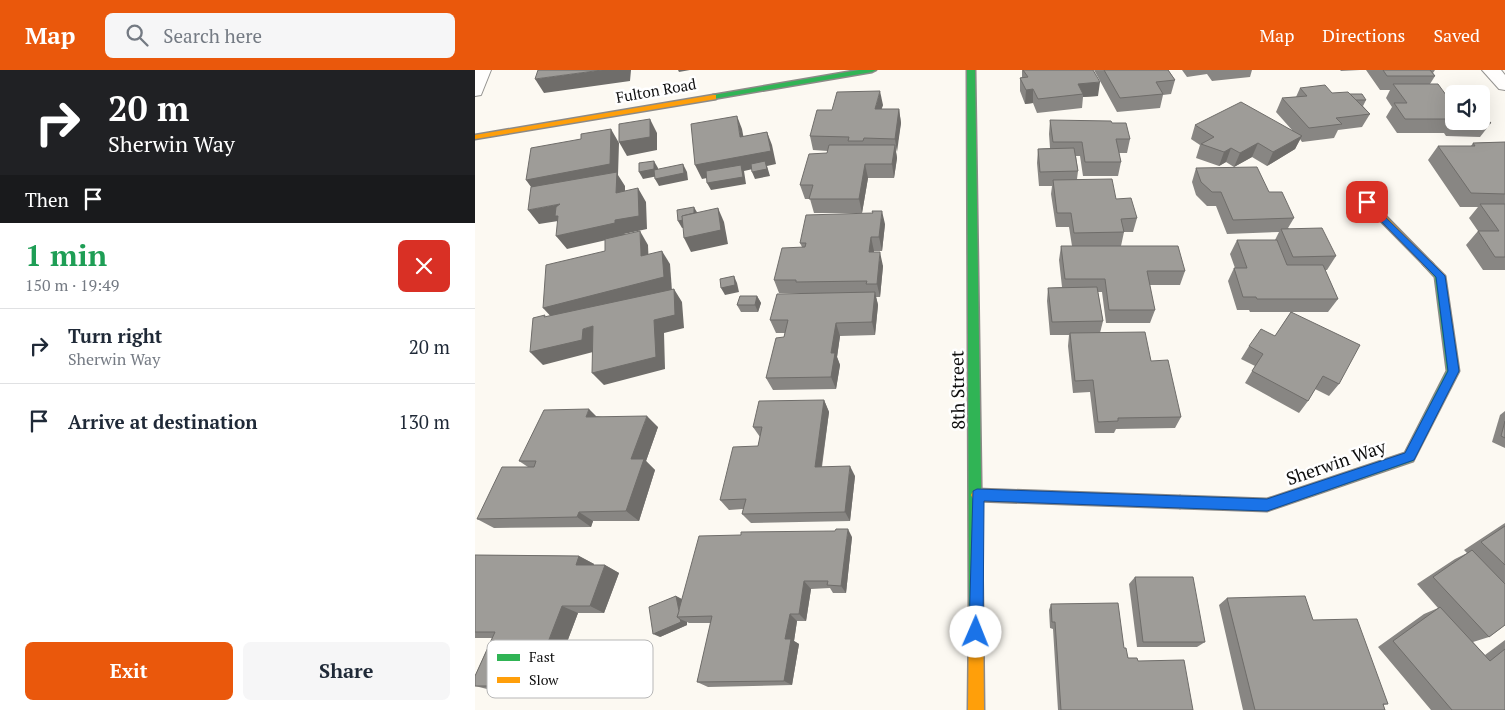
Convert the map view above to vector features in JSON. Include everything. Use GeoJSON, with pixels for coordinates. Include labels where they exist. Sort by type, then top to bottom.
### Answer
{"type":"FeatureCollection","features":[{"type":"Feature","properties":{"kind":"street"},"geometry":{"type":"LineString","coordinates":[[475,91],[482,70]]}},
{"type":"Feature","properties":{"kind":"street","name":"Fulton Road"},"geometry":{"type":"LineString","coordinates":[[475,137],[832,73],[871,70]]}},
{"type":"Feature","properties":{"kind":"street","name":"8th Street"},"geometry":{"type":"LineString","coordinates":[[971,70],[977,495],[976,710]]}},
{"type":"Feature","properties":{"kind":"street"},"geometry":{"type":"LineString","coordinates":[[1491,70],[1505,85]]}},
{"type":"Feature","properties":{"kind":"street","name":"Sherwin Way"},"geometry":{"type":"LineString","coordinates":[[977,495],[1267,505],[1409,457],[1453,371],[1440,276],[1367,202]]}},
{"type":"Feature","properties":{"kind":"building"},"geometry":{"type":"Polygon","coordinates":[[[538,70],[602,70],[535,79],[538,70]]]}},
{"type":"Feature","properties":{"kind":"building"},"geometry":{"type":"Polygon","coordinates":[[[1023,70],[1093,70],[1100,82],[1078,84],[1083,94],[1038,99],[1033,89],[1026,90],[1020,78],[1028,77],[1023,70]]]}},
{"type":"Feature","properties":{"kind":"building"},"geometry":{"type":"Polygon","coordinates":[[[1104,70],[1168,70],[1175,80],[1156,82],[1163,94],[1120,98],[1104,70]]]}},
{"type":"Feature","properties":{"kind":"building"},"geometry":{"type":"Polygon","coordinates":[[[1383,70],[1430,70],[1435,76],[1387,76],[1383,70]]]}},
{"type":"Feature","properties":{"kind":"building"},"geometry":{"type":"Polygon","coordinates":[[[1393,84],[1438,84],[1445,94],[1445,119],[1405,119],[1394,103],[1407,103],[1393,84]]]}},
{"type":"Feature","properties":{"kind":"building"},"geometry":{"type":"Polygon","coordinates":[[[1325,85],[1332,93],[1348,92],[1370,114],[1336,118],[1342,124],[1309,128],[1282,98],[1307,96],[1300,88],[1325,85]]]}},
{"type":"Feature","properties":{"kind":"building"},"geometry":{"type":"Polygon","coordinates":[[[880,91],[875,109],[899,109],[895,139],[864,138],[863,141],[848,141],[849,137],[810,136],[817,110],[832,110],[837,92],[880,91]]]}},
{"type":"Feature","properties":{"kind":"building"},"geometry":{"type":"Polygon","coordinates":[[[1350,94],[1362,94],[1366,100],[1356,100],[1350,94]]]}},
{"type":"Feature","properties":{"kind":"building"},"geometry":{"type":"Polygon","coordinates":[[[1241,102],[1302,136],[1273,152],[1258,143],[1240,153],[1231,148],[1224,152],[1201,144],[1214,137],[1195,125],[1241,102]]]}},
{"type":"Feature","properties":{"kind":"building"},"geometry":{"type":"Polygon","coordinates":[[[737,116],[740,137],[767,132],[771,151],[695,165],[691,124],[737,116]]]}},
{"type":"Feature","properties":{"kind":"building"},"geometry":{"type":"Polygon","coordinates":[[[650,119],[650,137],[619,142],[619,124],[650,119]]]}},
{"type":"Feature","properties":{"kind":"building"},"geometry":{"type":"Polygon","coordinates":[[[1050,120],[1126,123],[1130,139],[1116,139],[1121,162],[1085,162],[1082,142],[1053,142],[1050,120]]]}},
{"type":"Feature","properties":{"kind":"building"},"geometry":{"type":"Polygon","coordinates":[[[611,129],[610,164],[526,180],[531,148],[581,139],[581,134],[611,129]]]}},
{"type":"Feature","properties":{"kind":"building"},"geometry":{"type":"Polygon","coordinates":[[[1505,142],[1505,194],[1471,193],[1438,146],[1475,146],[1473,143],[1505,142]]]}},
{"type":"Feature","properties":{"kind":"building"},"geometry":{"type":"Polygon","coordinates":[[[829,145],[895,145],[892,164],[865,164],[859,199],[809,199],[813,185],[800,185],[809,154],[827,153],[829,145]]]}},
{"type":"Feature","properties":{"kind":"building"},"geometry":{"type":"Polygon","coordinates":[[[1074,148],[1078,171],[1040,172],[1038,149],[1074,148]]]}},
{"type":"Feature","properties":{"kind":"building"},"geometry":{"type":"Polygon","coordinates":[[[654,161],[654,169],[639,172],[639,163],[654,161]]]}},
{"type":"Feature","properties":{"kind":"building"},"geometry":{"type":"Polygon","coordinates":[[[765,161],[767,169],[752,172],[751,164],[765,161]]]}},
{"type":"Feature","properties":{"kind":"building"},"geometry":{"type":"Polygon","coordinates":[[[683,164],[684,173],[655,179],[654,170],[683,164]]]}},
{"type":"Feature","properties":{"kind":"building"},"geometry":{"type":"Polygon","coordinates":[[[741,165],[743,177],[707,183],[706,171],[741,165]]]}},
{"type":"Feature","properties":{"kind":"building"},"geometry":{"type":"Polygon","coordinates":[[[1257,167],[1269,192],[1282,192],[1294,218],[1233,220],[1221,192],[1212,192],[1201,182],[1196,168],[1257,167]]]}},
{"type":"Feature","properties":{"kind":"building"},"geometry":{"type":"Polygon","coordinates":[[[617,172],[616,193],[638,188],[639,216],[615,220],[615,223],[556,236],[558,216],[555,216],[556,207],[560,204],[528,210],[531,187],[617,172]]]}},
{"type":"Feature","properties":{"kind":"building"},"geometry":{"type":"Polygon","coordinates":[[[1112,179],[1116,199],[1131,198],[1137,218],[1121,219],[1124,232],[1074,233],[1071,213],[1057,213],[1053,180],[1112,179]]]}},
{"type":"Feature","properties":{"kind":"building"},"geometry":{"type":"Polygon","coordinates":[[[1480,204],[1505,204],[1505,257],[1495,257],[1478,231],[1499,231],[1480,204]]]}},
{"type":"Feature","properties":{"kind":"building"},"geometry":{"type":"Polygon","coordinates":[[[694,207],[694,213],[682,216],[683,220],[678,221],[677,210],[694,207]]]}},
{"type":"Feature","properties":{"kind":"building"},"geometry":{"type":"Polygon","coordinates":[[[718,208],[721,230],[684,238],[682,216],[718,208]]]}},
{"type":"Feature","properties":{"kind":"building"},"geometry":{"type":"Polygon","coordinates":[[[872,211],[882,211],[879,237],[871,237],[869,252],[880,252],[877,284],[866,284],[867,281],[796,282],[796,280],[774,280],[782,248],[805,247],[806,243],[800,243],[806,215],[873,213],[872,211]]]}},
{"type":"Feature","properties":{"kind":"building"},"geometry":{"type":"Polygon","coordinates":[[[1322,228],[1336,256],[1293,257],[1281,229],[1322,228]]]}},
{"type":"Feature","properties":{"kind":"building"},"geometry":{"type":"Polygon","coordinates":[[[640,231],[641,256],[662,251],[664,277],[543,308],[546,265],[605,251],[605,239],[640,231]]]}},
{"type":"Feature","properties":{"kind":"building"},"geometry":{"type":"Polygon","coordinates":[[[1237,240],[1277,240],[1287,265],[1323,265],[1338,299],[1257,299],[1256,297],[1243,297],[1234,268],[1247,268],[1237,240]]]}},
{"type":"Feature","properties":{"kind":"building"},"geometry":{"type":"Polygon","coordinates":[[[1061,246],[1178,246],[1185,271],[1147,271],[1155,310],[1109,310],[1105,279],[1065,279],[1061,246]]]}},
{"type":"Feature","properties":{"kind":"building"},"geometry":{"type":"Polygon","coordinates":[[[734,276],[735,285],[721,288],[720,279],[734,276]]]}},
{"type":"Feature","properties":{"kind":"building"},"geometry":{"type":"Polygon","coordinates":[[[1097,287],[1103,321],[1052,322],[1048,288],[1097,287]]]}},
{"type":"Feature","properties":{"kind":"building"},"geometry":{"type":"Polygon","coordinates":[[[674,289],[675,315],[654,320],[656,357],[592,373],[593,326],[583,329],[582,340],[530,352],[533,318],[674,289]]]}},
{"type":"Feature","properties":{"kind":"building"},"geometry":{"type":"Polygon","coordinates":[[[875,292],[872,322],[836,323],[831,353],[835,353],[831,377],[766,378],[776,338],[784,337],[788,320],[770,320],[777,294],[875,292]]]}},
{"type":"Feature","properties":{"kind":"building"},"geometry":{"type":"Polygon","coordinates":[[[740,296],[757,296],[755,305],[737,305],[740,296]]]}},
{"type":"Feature","properties":{"kind":"building"},"geometry":{"type":"Polygon","coordinates":[[[1291,312],[1360,345],[1339,384],[1323,376],[1308,401],[1252,371],[1263,354],[1249,346],[1261,329],[1275,336],[1291,312]]]}},
{"type":"Feature","properties":{"kind":"building"},"geometry":{"type":"Polygon","coordinates":[[[1145,332],[1151,361],[1168,360],[1181,417],[1118,418],[1118,421],[1098,422],[1093,380],[1075,381],[1070,333],[1145,332]]]}},
{"type":"Feature","properties":{"kind":"building"},"geometry":{"type":"Polygon","coordinates":[[[824,400],[815,467],[850,466],[845,512],[742,514],[746,499],[720,500],[733,447],[758,446],[762,427],[753,427],[759,401],[824,400]]]}},
{"type":"Feature","properties":{"kind":"building"},"geometry":{"type":"Polygon","coordinates":[[[589,409],[586,417],[647,416],[631,459],[644,459],[626,511],[579,512],[577,517],[477,519],[502,467],[534,467],[536,461],[519,461],[544,410],[589,409]]]}},
{"type":"Feature","properties":{"kind":"building"},"geometry":{"type":"Polygon","coordinates":[[[1505,421],[1505,438],[1501,436],[1505,421]]]}},
{"type":"Feature","properties":{"kind":"building"},"geometry":{"type":"Polygon","coordinates":[[[1505,526],[1505,565],[1481,542],[1505,526]]]}},
{"type":"Feature","properties":{"kind":"building"},"geometry":{"type":"Polygon","coordinates":[[[836,529],[848,529],[841,586],[827,585],[828,581],[804,581],[799,614],[790,614],[785,639],[791,639],[784,681],[697,682],[712,616],[677,617],[699,536],[741,535],[741,532],[835,531],[836,529]]]}},
{"type":"Feature","properties":{"kind":"building"},"geometry":{"type":"Polygon","coordinates":[[[1472,550],[1505,584],[1505,625],[1489,637],[1433,577],[1472,550]]]}},
{"type":"Feature","properties":{"kind":"building"},"geometry":{"type":"Polygon","coordinates":[[[475,555],[579,556],[576,565],[605,565],[590,606],[562,606],[549,640],[491,640],[495,632],[475,632],[475,555]]]}},
{"type":"Feature","properties":{"kind":"building"},"geometry":{"type":"Polygon","coordinates":[[[1135,577],[1193,577],[1205,642],[1143,642],[1135,577]]]}},
{"type":"Feature","properties":{"kind":"building"},"geometry":{"type":"Polygon","coordinates":[[[676,596],[679,611],[677,617],[681,622],[653,634],[649,607],[676,596]]]}},
{"type":"Feature","properties":{"kind":"building"},"geometry":{"type":"Polygon","coordinates":[[[1305,596],[1313,620],[1357,619],[1388,704],[1383,704],[1385,710],[1255,710],[1227,598],[1305,596]]]}},
{"type":"Feature","properties":{"kind":"building"},"geometry":{"type":"Polygon","coordinates":[[[1118,603],[1124,648],[1126,648],[1128,658],[1137,658],[1138,661],[1184,660],[1193,710],[1061,710],[1055,622],[1052,622],[1051,604],[1118,603]]]}},
{"type":"Feature","properties":{"kind":"building"},"geometry":{"type":"Polygon","coordinates":[[[1440,607],[1490,661],[1505,649],[1505,710],[1452,710],[1393,641],[1440,607]]]}},
{"type":"Feature","properties":{"kind":"building"},"geometry":{"type":"Polygon","coordinates":[[[487,650],[487,686],[475,686],[475,676],[487,650]]]}},
{"type":"Feature","properties":{"kind":"traffic: fast"},"geometry":{"type":"LineString","coordinates":[[713,97],[872,70]]}},
{"type":"Feature","properties":{"kind":"traffic: fast"},"geometry":{"type":"LineString","coordinates":[[971,70],[976,614]]}},
{"type":"Feature","properties":{"kind":"traffic: fast"},"geometry":{"type":"LineString","coordinates":[[1180,502],[1267,505],[1409,457],[1453,371],[1440,276],[1428,264]]}},
{"type":"Feature","properties":{"kind":"traffic: slow"},"geometry":{"type":"LineString","coordinates":[[475,137],[713,97]]}},
{"type":"Feature","properties":{"kind":"traffic: slow"},"geometry":{"type":"LineString","coordinates":[[1367,202],[1428,264]]}},
{"type":"Feature","properties":{"kind":"traffic: slow"},"geometry":{"type":"LineString","coordinates":[[977,495],[1180,502]]}},
{"type":"Feature","properties":{"kind":"traffic: slow"},"geometry":{"type":"LineString","coordinates":[[976,614],[976,710]]}},
{"type":"Feature","properties":{"kind":"route"},"geometry":{"type":"LineString","coordinates":[[976,632],[977,495],[1267,505],[1409,457],[1453,371],[1440,276],[1367,202]]}}]}
